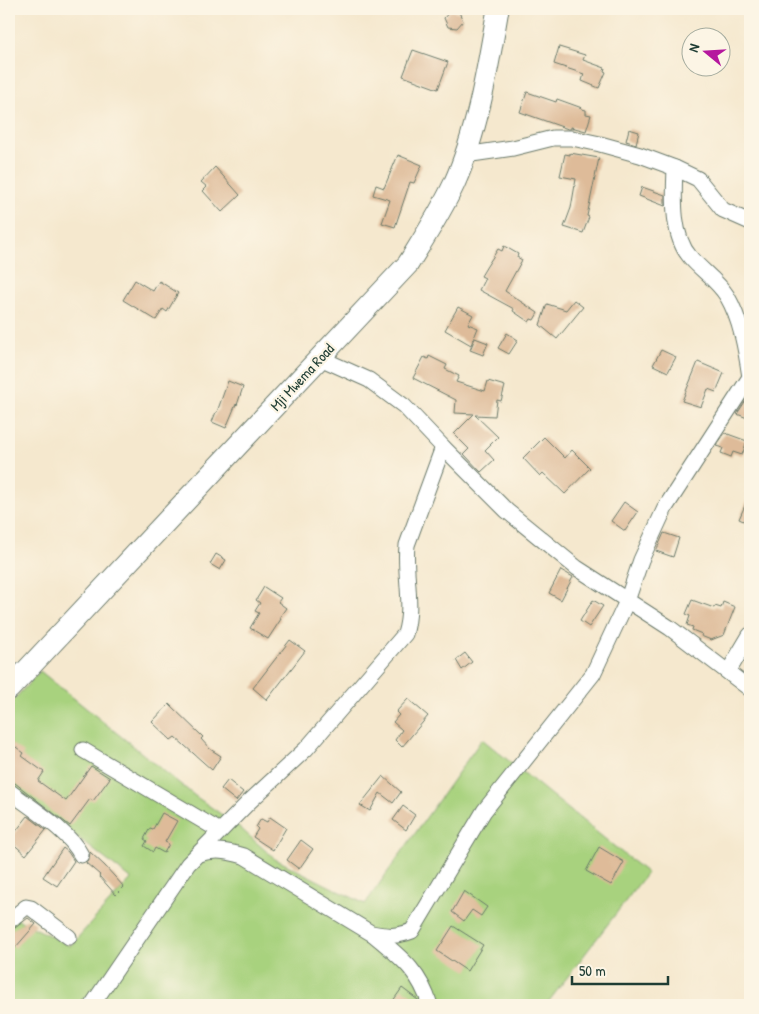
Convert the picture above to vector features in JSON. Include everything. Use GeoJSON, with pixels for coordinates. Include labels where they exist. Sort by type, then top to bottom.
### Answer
{"type":"FeatureCollection","features":[{"type":"Feature","properties":{"kind":"main road","name":"Mji Mwema Road"},"geometry":{"type":"LineString","coordinates":[[9,689],[408,264],[454,183],[465,155],[480,103],[498,9]]}},
{"type":"Feature","properties":{"kind":"street"},"geometry":{"type":"LineString","coordinates":[[465,155],[513,148],[547,139],[572,138],[632,153],[675,168],[698,179],[723,210],[750,222]]}},
{"type":"Feature","properties":{"kind":"street"},"geometry":{"type":"LineString","coordinates":[[371,933],[394,936],[412,931],[484,811],[593,674],[627,601],[641,560],[665,508],[750,377],[745,342],[728,297],[716,280],[689,256],[681,241],[674,205],[675,168]]}},
{"type":"Feature","properties":{"kind":"street"},"geometry":{"type":"LineString","coordinates":[[320,358],[369,380],[385,391],[404,406],[507,512],[577,568],[670,628],[750,689]]}},
{"type":"Feature","properties":{"kind":"street"},"geometry":{"type":"LineString","coordinates":[[92,1005],[188,864],[306,749],[405,634],[409,608],[406,557],[408,546],[442,447]]}},
{"type":"Feature","properties":{"kind":"street"},"geometry":{"type":"LineString","coordinates":[[728,672],[750,635]]}},
{"type":"Feature","properties":{"kind":"street"},"geometry":{"type":"LineString","coordinates":[[83,750],[220,832]]}},
{"type":"Feature","properties":{"kind":"street"},"geometry":{"type":"LineString","coordinates":[[9,791],[54,825],[78,850],[81,856]]}},
{"type":"Feature","properties":{"kind":"street"},"geometry":{"type":"LineString","coordinates":[[198,854],[211,850],[227,851],[244,856],[371,933],[408,964],[424,987],[430,1005]]}},
{"type":"Feature","properties":{"kind":"street"},"geometry":{"type":"LineString","coordinates":[[9,921],[26,907],[31,908],[69,937]]}},
{"type":"Feature","properties":{"kind":"green space"},"geometry":{"type":"Polygon","coordinates":[[[40,671],[195,796],[238,826],[275,859],[365,904],[482,739],[647,873],[546,1005],[9,1005],[9,915],[70,946],[131,879],[9,784],[9,705],[40,671]]]}},
{"type":"Feature","properties":{"kind":"building"},"geometry":{"type":"Polygon","coordinates":[[[450,11],[459,12],[463,21],[457,28],[448,27],[444,18],[450,11]]]}},
{"type":"Feature","properties":{"kind":"building"},"geometry":{"type":"Polygon","coordinates":[[[559,47],[585,55],[583,60],[605,68],[604,71],[606,72],[599,88],[582,81],[584,74],[554,64],[559,47]]]}},
{"type":"Feature","properties":{"kind":"building"},"geometry":{"type":"Polygon","coordinates":[[[413,50],[448,62],[438,89],[403,76],[413,50]]]}},
{"type":"Feature","properties":{"kind":"building"},"geometry":{"type":"Polygon","coordinates":[[[527,92],[556,102],[557,99],[586,110],[586,114],[591,115],[586,131],[571,127],[571,129],[568,129],[520,112],[527,92]]]}},
{"type":"Feature","properties":{"kind":"building"},"geometry":{"type":"Polygon","coordinates":[[[629,129],[639,132],[636,144],[626,141],[629,129]]]}},
{"type":"Feature","properties":{"kind":"building"},"geometry":{"type":"Polygon","coordinates":[[[570,153],[599,158],[587,216],[589,217],[583,233],[564,227],[571,208],[576,179],[560,176],[565,154],[570,155],[570,153]]]}},
{"type":"Feature","properties":{"kind":"building"},"geometry":{"type":"Polygon","coordinates":[[[398,155],[422,165],[414,183],[410,182],[395,227],[382,223],[390,200],[373,195],[376,185],[384,188],[398,155]]]}},
{"type":"Feature","properties":{"kind":"building"},"geometry":{"type":"Polygon","coordinates":[[[215,167],[240,195],[222,212],[203,191],[207,187],[201,182],[215,167]]]}},
{"type":"Feature","properties":{"kind":"building"},"geometry":{"type":"Polygon","coordinates":[[[642,187],[665,195],[665,206],[639,196],[642,187]]]}},
{"type":"Feature","properties":{"kind":"building"},"geometry":{"type":"Polygon","coordinates":[[[504,246],[518,254],[517,257],[522,260],[505,291],[538,313],[534,320],[531,319],[529,322],[513,311],[514,309],[479,290],[485,278],[481,276],[498,249],[502,251],[504,246]]]}},
{"type":"Feature","properties":{"kind":"building"},"geometry":{"type":"Polygon","coordinates":[[[135,280],[153,291],[159,281],[178,293],[167,312],[163,309],[156,320],[123,300],[135,280]]]}},
{"type":"Feature","properties":{"kind":"building"},"geometry":{"type":"Polygon","coordinates":[[[574,300],[583,307],[557,339],[540,325],[547,304],[566,310],[574,300]]]}},
{"type":"Feature","properties":{"kind":"building"},"geometry":{"type":"Polygon","coordinates":[[[458,307],[473,315],[468,324],[478,328],[471,345],[445,330],[458,307]]]}},
{"type":"Feature","properties":{"kind":"building"},"geometry":{"type":"Polygon","coordinates":[[[507,333],[518,340],[509,354],[498,348],[507,333]]]}},
{"type":"Feature","properties":{"kind":"building"},"geometry":{"type":"Polygon","coordinates":[[[475,338],[488,343],[483,355],[470,350],[475,338]]]}},
{"type":"Feature","properties":{"kind":"building"},"geometry":{"type":"Polygon","coordinates":[[[661,350],[676,357],[668,372],[653,365],[661,350]]]}},
{"type":"Feature","properties":{"kind":"building"},"geometry":{"type":"Polygon","coordinates":[[[429,356],[447,365],[445,369],[459,376],[456,382],[485,391],[488,381],[505,386],[501,401],[497,400],[495,416],[475,415],[498,437],[485,450],[494,460],[481,472],[464,454],[469,449],[454,434],[474,414],[455,413],[456,400],[413,378],[424,357],[428,359],[429,356]]]}},
{"type":"Feature","properties":{"kind":"building"},"geometry":{"type":"Polygon","coordinates":[[[698,362],[724,373],[716,392],[708,389],[701,407],[682,401],[698,362]]]}},
{"type":"Feature","properties":{"kind":"building"},"geometry":{"type":"Polygon","coordinates":[[[228,381],[243,387],[226,428],[212,422],[228,381]]]}},
{"type":"Feature","properties":{"kind":"building"},"geometry":{"type":"Polygon","coordinates":[[[750,394],[750,419],[737,414],[750,394]]]}},
{"type":"Feature","properties":{"kind":"building"},"geometry":{"type":"Polygon","coordinates":[[[725,433],[747,441],[742,455],[733,452],[731,457],[721,453],[723,448],[716,446],[725,433]]]}},
{"type":"Feature","properties":{"kind":"building"},"geometry":{"type":"Polygon","coordinates":[[[544,437],[565,458],[572,450],[590,468],[565,494],[543,473],[540,476],[523,458],[544,437]]]}},
{"type":"Feature","properties":{"kind":"building"},"geometry":{"type":"Polygon","coordinates":[[[750,494],[750,524],[739,519],[750,494]]]}},
{"type":"Feature","properties":{"kind":"building"},"geometry":{"type":"Polygon","coordinates":[[[624,502],[638,512],[625,531],[611,521],[624,502]]]}},
{"type":"Feature","properties":{"kind":"building"},"geometry":{"type":"Polygon","coordinates":[[[664,533],[679,538],[673,557],[656,551],[664,533]]]}},
{"type":"Feature","properties":{"kind":"building"},"geometry":{"type":"Polygon","coordinates":[[[216,554],[226,560],[220,570],[210,564],[216,554]]]}},
{"type":"Feature","properties":{"kind":"building"},"geometry":{"type":"Polygon","coordinates":[[[561,570],[573,577],[561,600],[549,593],[561,570]]]}},
{"type":"Feature","properties":{"kind":"building"},"geometry":{"type":"Polygon","coordinates":[[[264,587],[281,598],[278,602],[286,608],[268,639],[250,628],[259,613],[255,611],[260,603],[256,600],[264,587]]]}},
{"type":"Feature","properties":{"kind":"building"},"geometry":{"type":"Polygon","coordinates":[[[593,600],[603,606],[589,627],[580,621],[593,600]]]}},
{"type":"Feature","properties":{"kind":"building"},"geometry":{"type":"Polygon","coordinates":[[[692,600],[714,608],[715,606],[721,608],[723,602],[735,607],[724,635],[711,640],[701,636],[702,634],[692,630],[693,627],[687,625],[690,616],[686,614],[692,600]]]}},
{"type":"Feature","properties":{"kind":"building"},"geometry":{"type":"Polygon","coordinates":[[[290,640],[305,651],[267,700],[253,688],[290,640]]]}},
{"type":"Feature","properties":{"kind":"building"},"geometry":{"type":"Polygon","coordinates":[[[465,653],[472,662],[462,670],[456,660],[465,653]]]}},
{"type":"Feature","properties":{"kind":"building"},"geometry":{"type":"Polygon","coordinates":[[[408,699],[428,716],[402,747],[395,740],[402,730],[393,722],[399,715],[396,712],[408,699]]]}},
{"type":"Feature","properties":{"kind":"building"},"geometry":{"type":"Polygon","coordinates":[[[169,704],[203,737],[201,739],[210,749],[221,756],[212,770],[175,737],[171,740],[152,722],[169,704]]]}},
{"type":"Feature","properties":{"kind":"building"},"geometry":{"type":"Polygon","coordinates":[[[9,742],[24,753],[22,756],[44,772],[38,781],[66,801],[91,766],[110,778],[93,801],[90,799],[70,826],[15,783],[9,782],[9,742]]]}},
{"type":"Feature","properties":{"kind":"building"},"geometry":{"type":"Polygon","coordinates":[[[383,776],[401,792],[393,803],[380,793],[370,811],[360,805],[383,776]]]}},
{"type":"Feature","properties":{"kind":"building"},"geometry":{"type":"Polygon","coordinates":[[[228,780],[243,792],[236,801],[221,789],[228,780]]]}},
{"type":"Feature","properties":{"kind":"building"},"geometry":{"type":"Polygon","coordinates":[[[403,806],[415,815],[406,830],[393,820],[403,806]]]}},
{"type":"Feature","properties":{"kind":"building"},"geometry":{"type":"Polygon","coordinates":[[[162,813],[177,821],[165,842],[169,844],[164,853],[155,848],[153,852],[144,846],[147,841],[144,839],[150,828],[153,829],[162,813]]]}},
{"type":"Feature","properties":{"kind":"building"},"geometry":{"type":"Polygon","coordinates":[[[28,816],[46,830],[26,855],[9,840],[28,816]]]}},
{"type":"Feature","properties":{"kind":"building"},"geometry":{"type":"Polygon","coordinates":[[[270,817],[286,828],[273,850],[253,837],[261,819],[267,822],[270,817]]]}},
{"type":"Feature","properties":{"kind":"building"},"geometry":{"type":"Polygon","coordinates":[[[301,840],[313,849],[299,869],[287,860],[301,840]]]}},
{"type":"Feature","properties":{"kind":"building"},"geometry":{"type":"Polygon","coordinates":[[[599,847],[624,862],[611,885],[586,871],[599,847]]]}},
{"type":"Feature","properties":{"kind":"building"},"geometry":{"type":"Polygon","coordinates":[[[63,848],[74,861],[57,886],[43,877],[63,848]]]}},
{"type":"Feature","properties":{"kind":"building"},"geometry":{"type":"Polygon","coordinates":[[[90,852],[124,887],[116,895],[100,875],[86,863],[90,852]]]}},
{"type":"Feature","properties":{"kind":"building"},"geometry":{"type":"Polygon","coordinates":[[[464,891],[487,907],[481,916],[472,910],[464,921],[452,912],[464,891]]]}},
{"type":"Feature","properties":{"kind":"building"},"geometry":{"type":"Polygon","coordinates":[[[28,918],[36,924],[15,948],[9,943],[9,930],[15,928],[28,918]]]}},
{"type":"Feature","properties":{"kind":"building"},"geometry":{"type":"Polygon","coordinates":[[[453,926],[483,945],[467,971],[437,951],[453,926]]]}},
{"type":"Feature","properties":{"kind":"building"},"geometry":{"type":"Polygon","coordinates":[[[402,988],[418,1000],[420,1005],[390,1005],[402,988]]]}}]}
